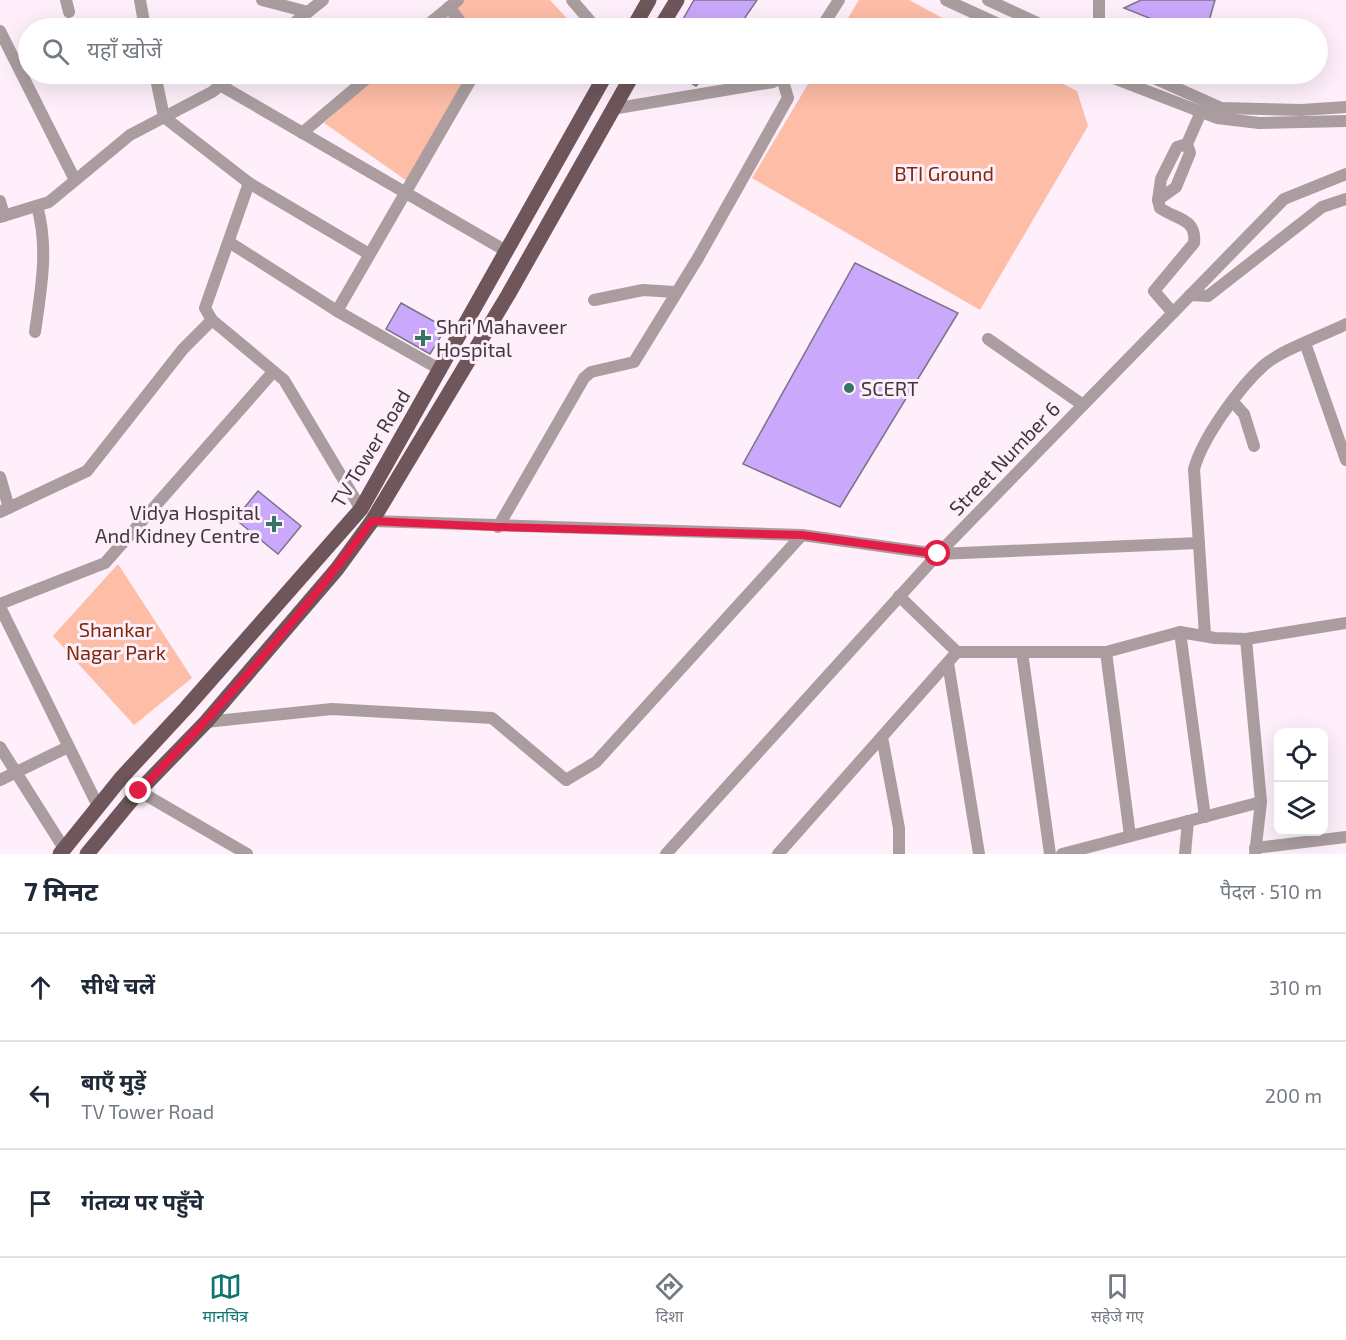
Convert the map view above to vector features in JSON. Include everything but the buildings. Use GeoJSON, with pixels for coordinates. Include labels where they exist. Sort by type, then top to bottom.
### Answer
{"type":"FeatureCollection","features":[{"type":"Feature","properties":{"kind":"main road"},"geometry":{"type":"LineString","coordinates":[[639,18],[649,0]]}},
{"type":"Feature","properties":{"kind":"main road"},"geometry":{"type":"LineString","coordinates":[[666,18],[677,0]]}},
{"type":"Feature","properties":{"kind":"main road","name":"TV Tower Road"},"geometry":{"type":"LineString","coordinates":[[63,852],[99,806],[361,509],[600,84]]}},
{"type":"Feature","properties":{"kind":"main road","name":"TV Tower Road"},"geometry":{"type":"LineString","coordinates":[[87,854],[139,791],[206,722],[337,568],[372,521],[507,295],[627,84]]}},
{"type":"Feature","properties":{"kind":"street"},"geometry":{"type":"LineString","coordinates":[[140,0],[143,18]]}},
{"type":"Feature","properties":{"kind":"street"},"geometry":{"type":"LineString","coordinates":[[262,0],[278,2],[308,12]]}},
{"type":"Feature","properties":{"kind":"street"},"geometry":{"type":"LineString","coordinates":[[300,18],[323,0]]}},
{"type":"Feature","properties":{"kind":"street"},"geometry":{"type":"LineString","coordinates":[[572,0],[587,18]]}},
{"type":"Feature","properties":{"kind":"street"},"geometry":{"type":"LineString","coordinates":[[827,18],[839,0]]}},
{"type":"Feature","properties":{"kind":"street"},"geometry":{"type":"LineString","coordinates":[[946,0],[984,18]]}},
{"type":"Feature","properties":{"kind":"street"},"geometry":{"type":"LineString","coordinates":[[980,16],[988,0],[1027,18]]}},
{"type":"Feature","properties":{"kind":"street"},"geometry":{"type":"LineString","coordinates":[[1099,0],[1099,18]]}},
{"type":"Feature","properties":{"kind":"street"},"geometry":{"type":"LineString","coordinates":[[436,18],[454,4],[460,18]]}},
{"type":"Feature","properties":{"kind":"street"},"geometry":{"type":"LineString","coordinates":[[0,31],[18,67]]}},
{"type":"Feature","properties":{"kind":"street"},"geometry":{"type":"LineString","coordinates":[[27,84],[75,180]]}},
{"type":"Feature","properties":{"kind":"street"},"geometry":{"type":"LineString","coordinates":[[156,84],[164,117],[249,183],[369,254]]}},
{"type":"Feature","properties":{"kind":"street"},"geometry":{"type":"LineString","coordinates":[[302,133],[360,84]]}},
{"type":"Feature","properties":{"kind":"street"},"geometry":{"type":"LineString","coordinates":[[337,311],[404,191],[468,84]]}},
{"type":"Feature","properties":{"kind":"street"},"geometry":{"type":"LineString","coordinates":[[612,109],[762,84]]}},
{"type":"Feature","properties":{"kind":"street"},"geometry":{"type":"LineString","coordinates":[[498,527],[584,378],[591,372],[634,362],[698,258],[788,98],[786,84]]}},
{"type":"Feature","properties":{"kind":"street"},"geometry":{"type":"LineString","coordinates":[[1128,84],[1217,118],[1259,123],[1346,121]]}},
{"type":"Feature","properties":{"kind":"street"},"geometry":{"type":"LineString","coordinates":[[1167,84],[1221,108],[1301,110],[1346,107]]}},
{"type":"Feature","properties":{"kind":"street"},"geometry":{"type":"LineString","coordinates":[[0,201],[2,217],[49,202],[130,135],[220,85],[506,251]]}},
{"type":"Feature","properties":{"kind":"street"},"geometry":{"type":"LineString","coordinates":[[1173,313],[1154,291],[1194,243],[1195,235],[1192,226],[1160,208],[1158,200],[1176,187],[1190,153],[1186,144],[1201,112]]}},
{"type":"Feature","properties":{"kind":"street","name":"Street Number 6"},"geometry":{"type":"LineString","coordinates":[[666,854],[938,554],[1284,199],[1346,174]]}},
{"type":"Feature","properties":{"kind":"street"},"geometry":{"type":"LineString","coordinates":[[249,183],[205,308],[212,320],[284,380],[361,509]]}},
{"type":"Feature","properties":{"kind":"street"},"geometry":{"type":"LineString","coordinates":[[1190,296],[1208,296],[1322,207],[1346,199]]}},
{"type":"Feature","properties":{"kind":"street"},"geometry":{"type":"LineString","coordinates":[[35,332],[44,270],[44,230],[37,206]]}},
{"type":"Feature","properties":{"kind":"street"},"geometry":{"type":"LineString","coordinates":[[229,242],[337,311],[441,370]]}},
{"type":"Feature","properties":{"kind":"street"},"geometry":{"type":"LineString","coordinates":[[594,300],[643,290],[675,292]]}},
{"type":"Feature","properties":{"kind":"street"},"geometry":{"type":"LineString","coordinates":[[0,477],[4,510],[87,471],[183,349],[212,320]]}},
{"type":"Feature","properties":{"kind":"street"},"geometry":{"type":"LineString","coordinates":[[1205,635],[1194,469],[1199,452],[1233,402],[1264,365],[1346,324]]}},
{"type":"Feature","properties":{"kind":"street"},"geometry":{"type":"LineString","coordinates":[[988,339],[1083,405]]}},
{"type":"Feature","properties":{"kind":"street"},"geometry":{"type":"LineString","coordinates":[[1305,343],[1346,459]]}},
{"type":"Feature","properties":{"kind":"street"},"geometry":{"type":"LineString","coordinates":[[99,806],[0,606],[105,563],[273,372]]}},
{"type":"Feature","properties":{"kind":"street"},"geometry":{"type":"LineString","coordinates":[[1233,402],[1244,414],[1254,446]]}},
{"type":"Feature","properties":{"kind":"street"},"geometry":{"type":"LineString","coordinates":[[372,521],[498,527],[802,535],[938,554],[1199,543]]}},
{"type":"Feature","properties":{"kind":"street"},"geometry":{"type":"LineString","coordinates":[[206,722],[332,709],[492,718],[566,780],[596,762],[802,535]]}},
{"type":"Feature","properties":{"kind":"street"},"geometry":{"type":"LineString","coordinates":[[900,597],[957,652],[1106,652],[1180,632],[1246,639],[1346,623]]}},
{"type":"Feature","properties":{"kind":"street"},"geometry":{"type":"LineString","coordinates":[[1180,632],[1205,817]]}},
{"type":"Feature","properties":{"kind":"street"},"geometry":{"type":"LineString","coordinates":[[1246,639],[1261,802],[1255,851],[1346,837]]}},
{"type":"Feature","properties":{"kind":"street"},"geometry":{"type":"LineString","coordinates":[[778,854],[957,652]]}},
{"type":"Feature","properties":{"kind":"street"},"geometry":{"type":"LineString","coordinates":[[1022,652],[1050,854]]}},
{"type":"Feature","properties":{"kind":"street"},"geometry":{"type":"LineString","coordinates":[[1106,652],[1130,836]]}},
{"type":"Feature","properties":{"kind":"street"},"geometry":{"type":"LineString","coordinates":[[948,663],[979,854]]}},
{"type":"Feature","properties":{"kind":"street"},"geometry":{"type":"LineString","coordinates":[[882,737],[899,828],[899,854]]}},
{"type":"Feature","properties":{"kind":"street"},"geometry":{"type":"LineString","coordinates":[[0,747],[63,852]]}},
{"type":"Feature","properties":{"kind":"street"},"geometry":{"type":"LineString","coordinates":[[0,780],[68,747]]}},
{"type":"Feature","properties":{"kind":"street"},"geometry":{"type":"LineString","coordinates":[[139,791],[247,854]]}},
{"type":"Feature","properties":{"kind":"street"},"geometry":{"type":"LineString","coordinates":[[1062,854],[1261,802]]}},
{"type":"Feature","properties":{"kind":"street"},"geometry":{"type":"LineString","coordinates":[[1185,854],[1188,821]]}},
{"type":"Feature","properties":{"kind":"green space"},"geometry":{"type":"Polygon","coordinates":[[[462,0],[550,0],[567,18],[440,18],[462,0]]]}},
{"type":"Feature","properties":{"kind":"green space"},"geometry":{"type":"Polygon","coordinates":[[[859,0],[909,0],[942,18],[848,18],[859,0]]]}},
{"type":"Feature","properties":{"kind":"green space"},"geometry":{"type":"Polygon","coordinates":[[[367,84],[475,84],[410,183],[324,123],[367,84]]]}},
{"type":"Feature","properties":{"kind":"green space","name":"BTI Ground"},"geometry":{"type":"Polygon","coordinates":[[[808,84],[1063,84],[1077,91],[1088,126],[980,310],[752,178],[808,84]]]}},
{"type":"Feature","properties":{"kind":"green space","name":"Shankar Nagar Park"},"geometry":{"type":"Polygon","coordinates":[[[118,564],[192,678],[134,725],[53,636],[118,564]]]}},
{"type":"Feature","properties":{"kind":"place","name":"Shri Mahaveer Hospital"},"geometry":{"type":"Point","coordinates":[423,338]}},
{"type":"Feature","properties":{"kind":"place","name":"SCERT"},"geometry":{"type":"Point","coordinates":[849,388]}},
{"type":"Feature","properties":{"kind":"place","name":"Vidya Hospital And Kidney Centre"},"geometry":{"type":"Point","coordinates":[274,524]}},
{"type":"Feature","properties":{"kind":"route"},"geometry":{"type":"LineString","coordinates":[[139,791],[206,722],[337,568],[372,521],[498,527],[802,535],[938,554]]}}]}
